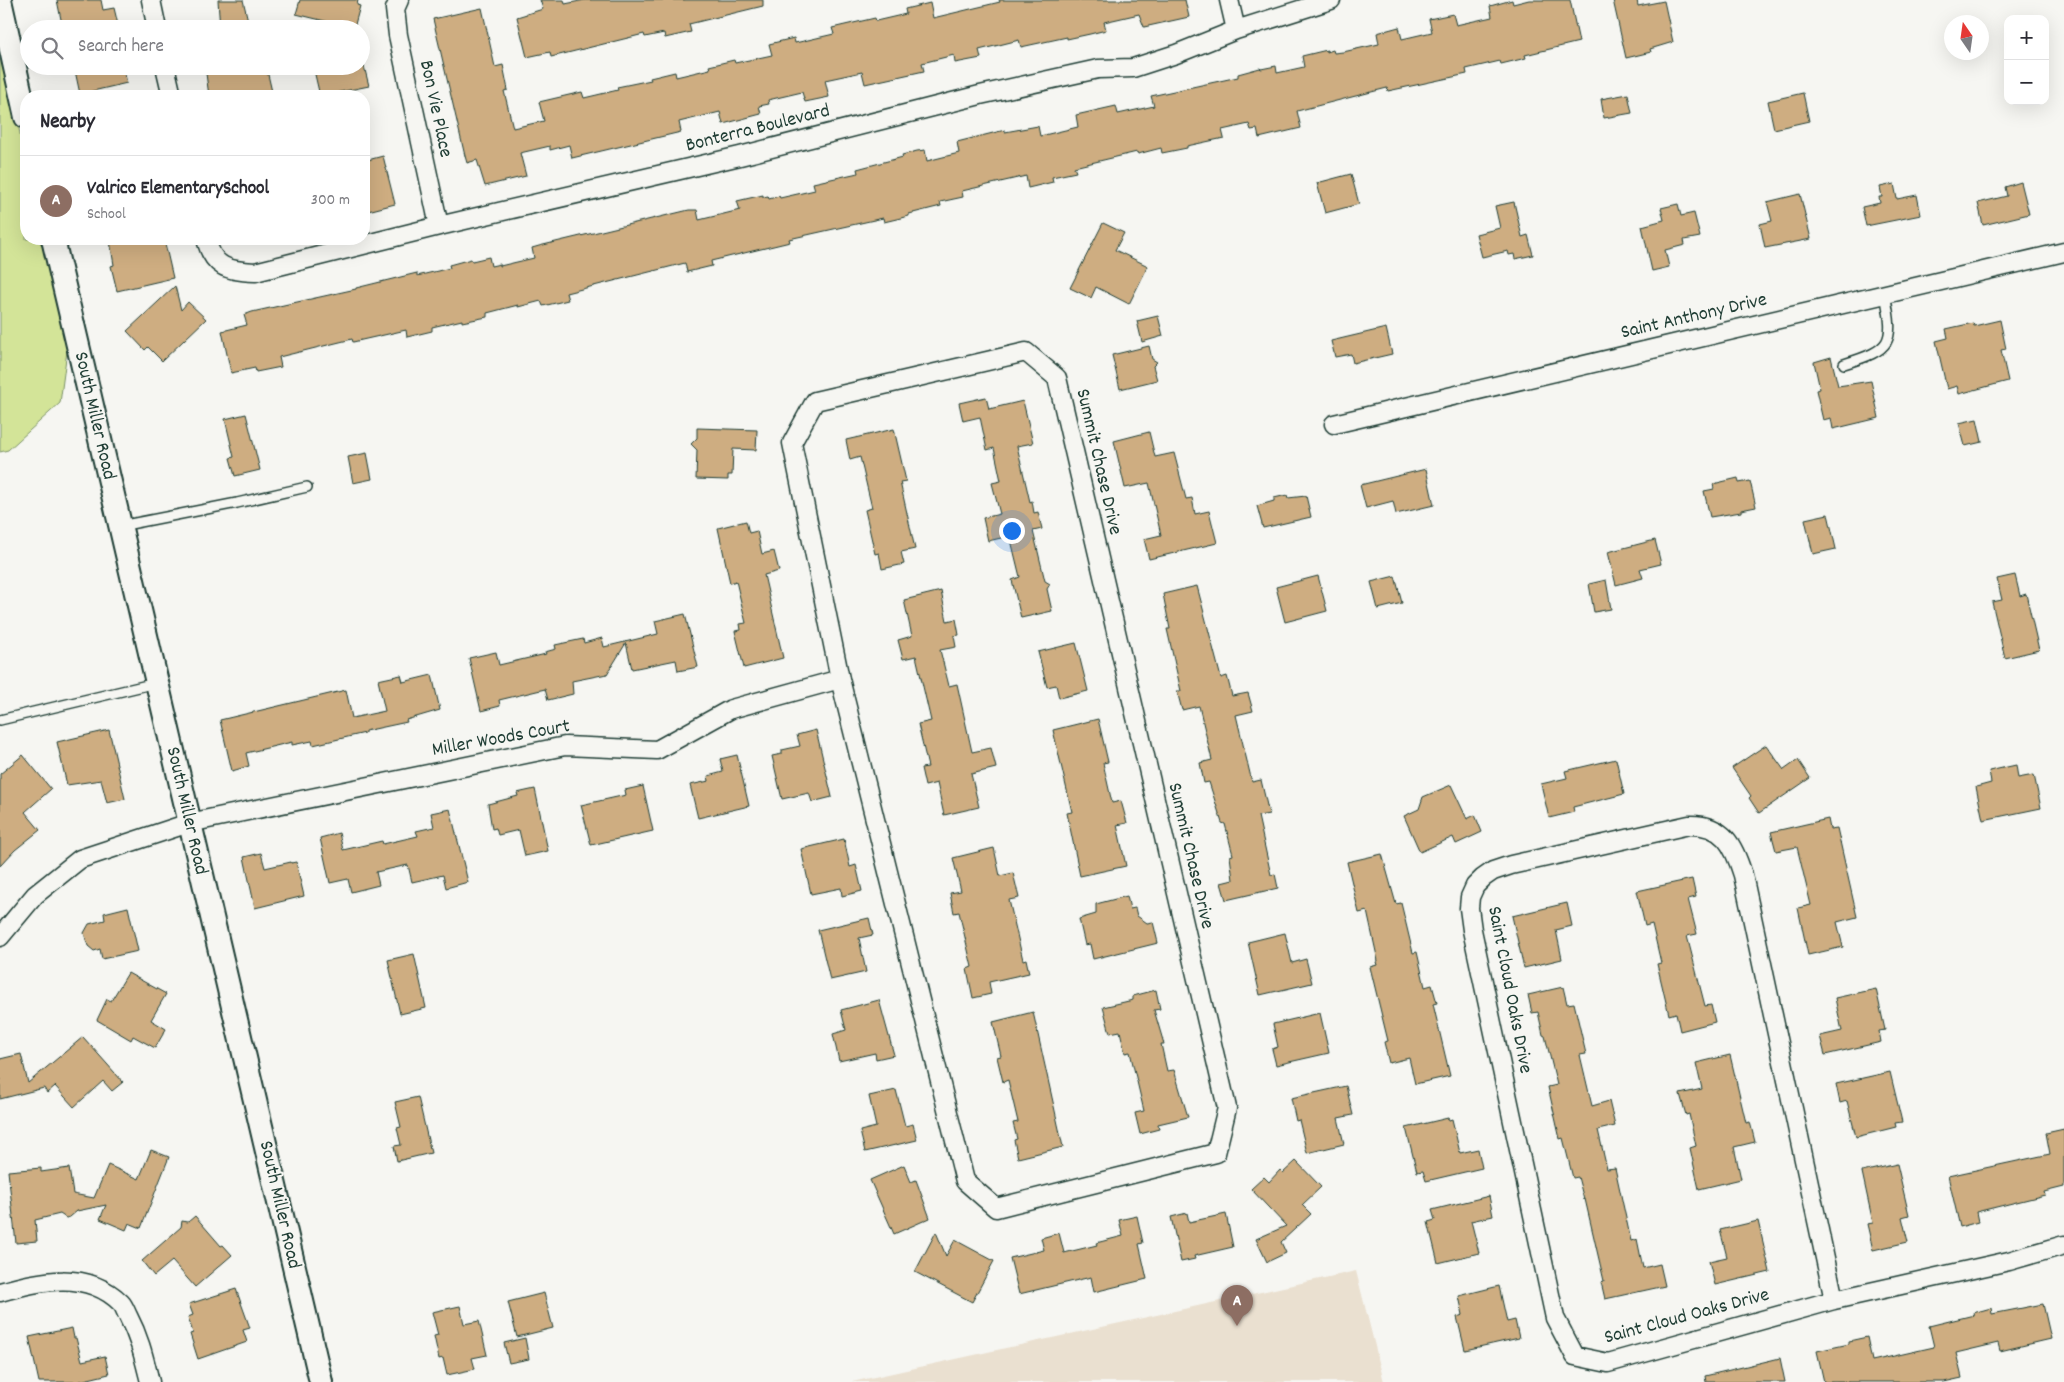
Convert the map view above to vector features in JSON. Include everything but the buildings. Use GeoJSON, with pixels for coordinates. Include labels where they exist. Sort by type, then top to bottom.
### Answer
{"type":"FeatureCollection","features":[{"type":"Feature","properties":{"kind":"street"},"geometry":{"type":"LineString","coordinates":[[0,0],[20,91]]}},
{"type":"Feature","properties":{"kind":"street"},"geometry":{"type":"LineString","coordinates":[[151,0],[155,20]]}},
{"type":"Feature","properties":{"kind":"street","name":"Bon Vie Place"},"geometry":{"type":"LineString","coordinates":[[400,0],[395,9],[398,35],[439,226]]}},
{"type":"Feature","properties":{"kind":"street"},"geometry":{"type":"LineString","coordinates":[[1229,0],[1236,30]]}},
{"type":"Feature","properties":{"kind":"street","name":"Bonterra Boulevard"},"geometry":{"type":"LineString","coordinates":[[370,243],[740,156],[980,94],[1098,69],[1133,68],[1176,54],[1236,30],[1331,0]]}},
{"type":"Feature","properties":{"kind":"street"},"geometry":{"type":"LineString","coordinates":[[167,75],[171,90]]}},
{"type":"Feature","properties":{"kind":"street","name":"South Miller Road"},"geometry":{"type":"LineString","coordinates":[[54,245],[321,1382]]}},
{"type":"Feature","properties":{"kind":"street","name":"Bonterra Boulevard"},"geometry":{"type":"LineString","coordinates":[[208,245],[210,253],[222,266],[238,272],[255,272],[363,245]]}},
{"type":"Feature","properties":{"kind":"street","name":"Saint Anthony Drive"},"geometry":{"type":"LineString","coordinates":[[1334,424],[2064,252]]}},
{"type":"Feature","properties":{"kind":"street","name":"Summit Chase Drive"},"geometry":{"type":"LineString","coordinates":[[1026,352],[1057,378],[1227,1108],[1216,1153],[996,1208],[965,1181],[840,679],[792,443],[815,401],[1026,352]]}},
{"type":"Feature","properties":{"kind":"street","name":"Miller Woods Court"},"geometry":{"type":"LineString","coordinates":[[0,937],[35,895],[80,859],[189,823],[565,746],[657,750],[731,709],[840,679]]}},
{"type":"Feature","properties":{"kind":"street","name":"Saint Cloud Oaks Drive"},"geometry":{"type":"LineString","coordinates":[[1834,1300],[1743,875],[1738,860],[1726,839],[1710,827],[1689,825],[1511,865],[1483,878],[1475,886],[1470,897],[1469,908],[1472,930],[1555,1318],[1575,1356],[1608,1363],[1834,1300],[2009,1261],[2064,1244]]}},
{"type":"Feature","properties":{"kind":"street"},"geometry":{"type":"LineString","coordinates":[[0,1292],[39,1282],[68,1279],[100,1288],[122,1303],[139,1337],[150,1382]]}},
{"type":"Feature","properties":{"kind":"lane"},"geometry":{"type":"LineString","coordinates":[[1844,364],[1873,355],[1884,346],[1889,338],[1889,315],[1885,294]]}},
{"type":"Feature","properties":{"kind":"lane"},"geometry":{"type":"LineString","coordinates":[[120,526],[253,500],[307,487]]}},
{"type":"Feature","properties":{"kind":"lane"},"geometry":{"type":"LineString","coordinates":[[0,720],[156,683]]}},
{"type":"Feature","properties":{"kind":"shaded area"},"geometry":{"type":"Polygon","coordinates":[[[1356,1271],[1384,1382],[852,1382],[1356,1271]]]}},
{"type":"Feature","properties":{"kind":"green space"},"geometry":{"type":"Polygon","coordinates":[[[0,42],[20,134],[20,245],[45,245],[68,343],[60,403],[8,450],[0,452],[0,42]]]}},
{"type":"Feature","properties":{"kind":"place","name":"Valrico ElementarySchool"},"geometry":{"type":"Point","coordinates":[1237,1326]}}]}
